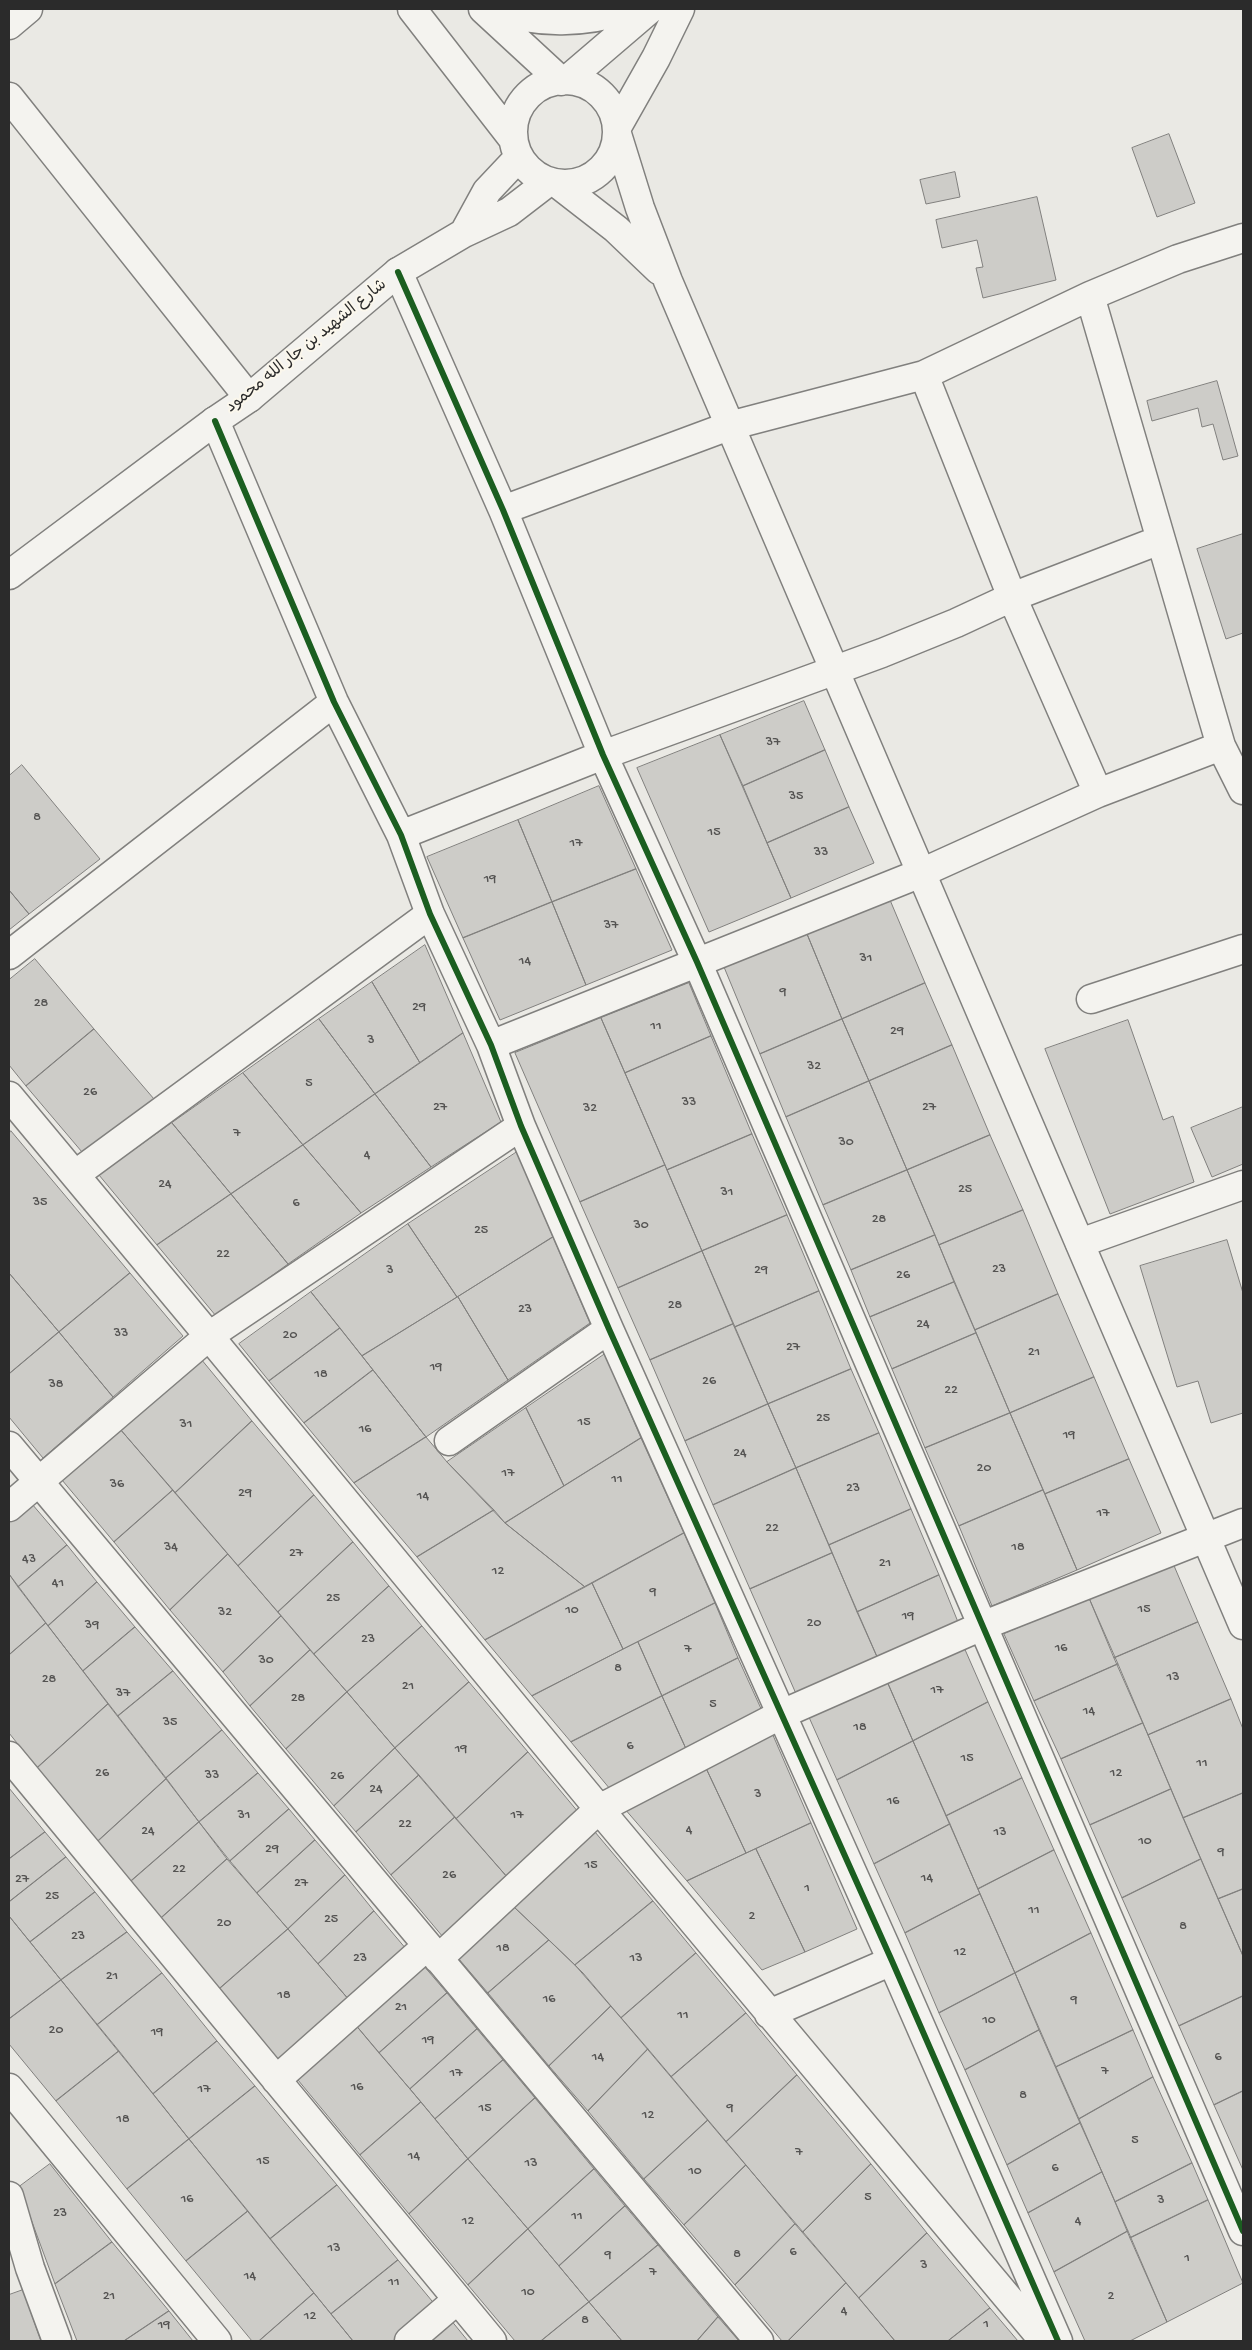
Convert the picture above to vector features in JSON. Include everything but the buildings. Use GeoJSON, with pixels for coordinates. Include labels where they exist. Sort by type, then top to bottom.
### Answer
{"type":"FeatureCollection","features":[{"type":"Feature","properties":{"kind":"street"},"geometry":{"type":"LineString","coordinates":[[9,25],[28,9]]}},
{"type":"Feature","properties":{"kind":"street"},"geometry":{"type":"LineString","coordinates":[[412,9],[516,148],[531,172],[553,183],[616,229],[668,281]]}},
{"type":"Feature","properties":{"kind":"street"},"geometry":{"type":"LineString","coordinates":[[483,9],[564,80]]}},
{"type":"Feature","properties":{"kind":"street"},"geometry":{"type":"LineString","coordinates":[[496,9],[530,18],[559,20],[587,19],[628,9]]}},
{"type":"Feature","properties":{"kind":"street"},"geometry":{"type":"LineString","coordinates":[[564,80],[650,9]]}},
{"type":"Feature","properties":{"kind":"street"},"geometry":{"type":"LineString","coordinates":[[553,183],[576,184],[592,177],[605,166],[614,150],[617,130],[680,9]]}},
{"type":"Feature","properties":{"kind":"street"},"geometry":{"type":"LineString","coordinates":[[464,232],[486,191],[516,148],[514,122],[520,106],[530,93],[545,85],[564,80],[581,83],[600,94],[613,112],[640,208],[668,281],[1243,1625]]}},
{"type":"Feature","properties":{"kind":"street"},"geometry":{"type":"LineString","coordinates":[[9,97],[249,398]]}},
{"type":"Feature","properties":{"kind":"street","name":"شارع الشهيد بن جار الله محمود"},"geometry":{"type":"LineString","coordinates":[[9,575],[215,421],[249,398],[398,272],[464,232],[509,212],[553,183]]}},
{"type":"Feature","properties":{"kind":"street"},"geometry":{"type":"LineString","coordinates":[[503,510],[729,426],[924,375],[1090,296],[1178,259],[1243,238]]}},
{"type":"Feature","properties":{"kind":"street"},"geometry":{"type":"LineString","coordinates":[[398,272],[503,510],[603,755],[697,962],[1243,2231]]}},
{"type":"Feature","properties":{"kind":"street"},"geometry":{"type":"LineString","coordinates":[[1090,296],[1221,746],[1243,790]]}},
{"type":"Feature","properties":{"kind":"street"},"geometry":{"type":"LineString","coordinates":[[924,375],[1012,597],[1098,793]]}},
{"type":"Feature","properties":{"kind":"street"},"geometry":{"type":"LineString","coordinates":[[215,421],[334,702],[401,835],[430,914],[490,1045],[521,1126],[609,1329],[782,1714],[1058,2341]]}},
{"type":"Feature","properties":{"kind":"street"},"geometry":{"type":"LineString","coordinates":[[401,835],[603,755],[956,624],[1012,597],[1160,540]]}},
{"type":"Feature","properties":{"kind":"street"},"geometry":{"type":"LineString","coordinates":[[9,955],[334,702]]}},
{"type":"Feature","properties":{"kind":"street"},"geometry":{"type":"LineString","coordinates":[[490,1045],[921,873],[1098,793],[1221,746]]}},
{"type":"Feature","properties":{"kind":"street"},"geometry":{"type":"LineString","coordinates":[[76,1174],[430,914]]}},
{"type":"Feature","properties":{"kind":"street"},"geometry":{"type":"LineString","coordinates":[[1091,1000],[1243,949]]}},
{"type":"Feature","properties":{"kind":"street"},"geometry":{"type":"LineString","coordinates":[[9,1096],[76,1174],[598,1809],[1044,2341]]}},
{"type":"Feature","properties":{"kind":"street"},"geometry":{"type":"LineString","coordinates":[[9,1507],[209,1336],[521,1126]]}},
{"type":"Feature","properties":{"kind":"street"},"geometry":{"type":"LineString","coordinates":[[1080,1243],[1243,1186]]}},
{"type":"Feature","properties":{"kind":"street"},"geometry":{"type":"LineString","coordinates":[[449,1441],[609,1329]]}},
{"type":"Feature","properties":{"kind":"street"},"geometry":{"type":"LineString","coordinates":[[9,1446],[759,2341]]}},
{"type":"Feature","properties":{"kind":"street"},"geometry":{"type":"LineString","coordinates":[[276,2080],[433,1953],[598,1809],[782,1714],[982,1626],[1243,1523]]}},
{"type":"Feature","properties":{"kind":"street"},"geometry":{"type":"LineString","coordinates":[[9,1756],[492,2341]]}},
{"type":"Feature","properties":{"kind":"street"},"geometry":{"type":"LineString","coordinates":[[769,2014],[892,1962]]}},
{"type":"Feature","properties":{"kind":"street"},"geometry":{"type":"LineString","coordinates":[[9,2088],[217,2341]]}},
{"type":"Feature","properties":{"kind":"street"},"geometry":{"type":"LineString","coordinates":[[9,2196],[19,2272],[57,2341]]}},
{"type":"Feature","properties":{"kind":"street"},"geometry":{"type":"LineString","coordinates":[[409,2341],[457,2300]]}},
{"type":"Feature","properties":{"kind":"cycle path"},"geometry":{"type":"LineString","coordinates":[[398,272],[503,510],[603,755],[697,962],[1243,2231]]}},
{"type":"Feature","properties":{"kind":"cycle path"},"geometry":{"type":"LineString","coordinates":[[215,421],[334,702],[401,835],[430,914],[491,1045],[521,1126],[609,1329],[892,1961],[1058,2341]]}}]}
